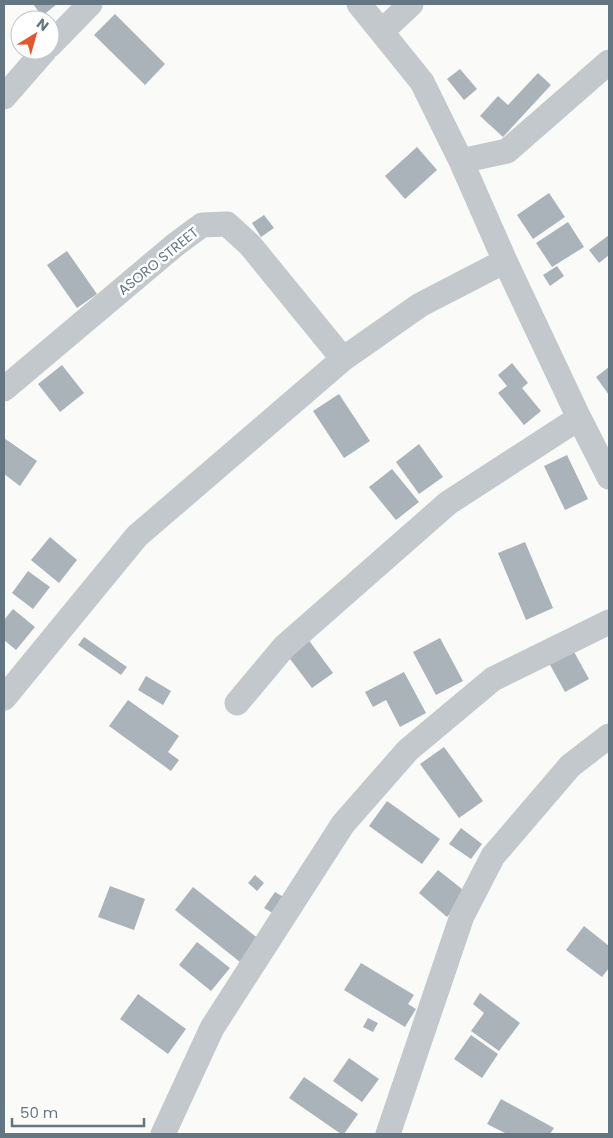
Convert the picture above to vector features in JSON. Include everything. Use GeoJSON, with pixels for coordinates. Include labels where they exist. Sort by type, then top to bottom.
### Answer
{"type":"FeatureCollection","features":[{"type":"Feature","properties":{"kind":"street"},"geometry":{"type":"LineString","coordinates":[[60,35],[90,4]]}},
{"type":"Feature","properties":{"kind":"street"},"geometry":{"type":"LineString","coordinates":[[359,4],[422,82],[461,161],[505,261],[579,418],[609,477]]}},
{"type":"Feature","properties":{"kind":"street"},"geometry":{"type":"LineString","coordinates":[[382,31],[411,4]]}},
{"type":"Feature","properties":{"kind":"street"},"geometry":{"type":"LineString","coordinates":[[4,97],[36,60]]}},
{"type":"Feature","properties":{"kind":"street"},"geometry":{"type":"LineString","coordinates":[[461,161],[507,151],[609,62]]}},
{"type":"Feature","properties":{"kind":"street","name":"ASORO STREET"},"geometry":{"type":"LineString","coordinates":[[4,389],[175,245],[202,226],[227,224],[250,245],[343,359]]}},
{"type":"Feature","properties":{"kind":"street"},"geometry":{"type":"LineString","coordinates":[[4,698],[137,536],[343,359],[420,305],[505,261]]}},
{"type":"Feature","properties":{"kind":"street"},"geometry":{"type":"LineString","coordinates":[[237,703],[284,647],[448,502],[579,418]]}},
{"type":"Feature","properties":{"kind":"street"},"geometry":{"type":"LineString","coordinates":[[163,1134],[212,1028],[342,824],[408,750],[493,679],[609,622]]}},
{"type":"Feature","properties":{"kind":"street"},"geometry":{"type":"LineString","coordinates":[[388,1134],[462,916],[493,856],[570,766],[609,736]]}},
{"type":"Feature","properties":{"kind":"building"},"geometry":{"type":"Polygon","coordinates":[[[33,4],[57,4],[50,10],[38,10],[33,4]]]}},
{"type":"Feature","properties":{"kind":"building"},"geometry":{"type":"Polygon","coordinates":[[[115,14],[165,64],[145,85],[94,35],[115,14]]]}},
{"type":"Feature","properties":{"kind":"building"},"geometry":{"type":"Polygon","coordinates":[[[460,69],[477,89],[464,100],[447,79],[460,69]]]}},
{"type":"Feature","properties":{"kind":"building"},"geometry":{"type":"Polygon","coordinates":[[[538,73],[551,85],[503,137],[480,116],[498,96],[508,105],[538,73]]]}},
{"type":"Feature","properties":{"kind":"building"},"geometry":{"type":"Polygon","coordinates":[[[417,147],[437,170],[405,199],[385,176],[417,147]]]}},
{"type":"Feature","properties":{"kind":"building"},"geometry":{"type":"Polygon","coordinates":[[[549,193],[565,217],[533,239],[517,215],[549,193]]]}},
{"type":"Feature","properties":{"kind":"building"},"geometry":{"type":"Polygon","coordinates":[[[264,215],[274,228],[261,237],[252,223],[264,215]]]}},
{"type":"Feature","properties":{"kind":"building"},"geometry":{"type":"Polygon","coordinates":[[[568,222],[584,247],[552,267],[536,243],[568,222]]]}},
{"type":"Feature","properties":{"kind":"building"},"geometry":{"type":"Polygon","coordinates":[[[609,235],[609,255],[599,263],[589,250],[609,235]]]}},
{"type":"Feature","properties":{"kind":"building"},"geometry":{"type":"Polygon","coordinates":[[[67,251],[97,294],[77,308],[47,265],[67,251]]]}},
{"type":"Feature","properties":{"kind":"building"},"geometry":{"type":"Polygon","coordinates":[[[557,266],[564,276],[550,286],[543,275],[557,266]]]}},
{"type":"Feature","properties":{"kind":"building"},"geometry":{"type":"Polygon","coordinates":[[[512,363],[528,383],[522,388],[541,411],[524,425],[498,393],[507,386],[498,375],[512,363]]]}},
{"type":"Feature","properties":{"kind":"building"},"geometry":{"type":"Polygon","coordinates":[[[62,365],[84,393],[60,412],[38,384],[62,365]]]}},
{"type":"Feature","properties":{"kind":"building"},"geometry":{"type":"Polygon","coordinates":[[[609,367],[609,395],[596,377],[609,367]]]}},
{"type":"Feature","properties":{"kind":"building"},"geometry":{"type":"Polygon","coordinates":[[[339,394],[370,441],[344,458],[313,411],[339,394]]]}},
{"type":"Feature","properties":{"kind":"building"},"geometry":{"type":"Polygon","coordinates":[[[4,438],[37,461],[20,486],[4,474],[4,438]]]}},
{"type":"Feature","properties":{"kind":"building"},"geometry":{"type":"Polygon","coordinates":[[[419,444],[443,477],[419,494],[396,462],[419,444]]]}},
{"type":"Feature","properties":{"kind":"building"},"geometry":{"type":"Polygon","coordinates":[[[567,455],[588,499],[565,510],[544,466],[567,455]]]}},
{"type":"Feature","properties":{"kind":"building"},"geometry":{"type":"Polygon","coordinates":[[[392,469],[419,502],[396,520],[369,487],[392,469]]]}},
{"type":"Feature","properties":{"kind":"building"},"geometry":{"type":"Polygon","coordinates":[[[50,537],[77,560],[59,583],[31,560],[50,537]]]}},
{"type":"Feature","properties":{"kind":"building"},"geometry":{"type":"Polygon","coordinates":[[[525,542],[553,608],[526,620],[498,553],[525,542]]]}},
{"type":"Feature","properties":{"kind":"building"},"geometry":{"type":"Polygon","coordinates":[[[28,571],[50,587],[33,609],[12,593],[28,571]]]}},
{"type":"Feature","properties":{"kind":"building"},"geometry":{"type":"Polygon","coordinates":[[[13,609],[35,627],[16,650],[4,640],[4,620],[13,609]]]}},
{"type":"Feature","properties":{"kind":"building"},"geometry":{"type":"Polygon","coordinates":[[[305,635],[333,673],[312,688],[284,651],[305,635]]]}},
{"type":"Feature","properties":{"kind":"building"},"geometry":{"type":"Polygon","coordinates":[[[84,637],[127,667],[121,675],[78,645],[84,637]]]}},
{"type":"Feature","properties":{"kind":"building"},"geometry":{"type":"Polygon","coordinates":[[[440,638],[463,681],[436,695],[413,652],[440,638]]]}},
{"type":"Feature","properties":{"kind":"building"},"geometry":{"type":"Polygon","coordinates":[[[573,650],[589,679],[565,692],[549,663],[573,650]]]}},
{"type":"Feature","properties":{"kind":"building"},"geometry":{"type":"Polygon","coordinates":[[[404,672],[426,713],[400,727],[386,700],[373,707],[365,692],[404,672]]]}},
{"type":"Feature","properties":{"kind":"building"},"geometry":{"type":"Polygon","coordinates":[[[146,676],[171,691],[163,705],[138,690],[146,676]]]}},
{"type":"Feature","properties":{"kind":"building"},"geometry":{"type":"Polygon","coordinates":[[[128,700],[179,736],[168,752],[179,760],[171,771],[109,726],[128,700]]]}},
{"type":"Feature","properties":{"kind":"building"},"geometry":{"type":"Polygon","coordinates":[[[444,747],[483,801],[459,818],[420,764],[444,747]]]}},
{"type":"Feature","properties":{"kind":"building"},"geometry":{"type":"Polygon","coordinates":[[[387,801],[440,839],[422,864],[369,826],[387,801]]]}},
{"type":"Feature","properties":{"kind":"building"},"geometry":{"type":"Polygon","coordinates":[[[461,828],[482,844],[471,859],[449,844],[461,828]]]}},
{"type":"Feature","properties":{"kind":"building"},"geometry":{"type":"Polygon","coordinates":[[[438,870],[467,893],[447,917],[419,893],[438,870]]]}},
{"type":"Feature","properties":{"kind":"building"},"geometry":{"type":"Polygon","coordinates":[[[255,875],[264,883],[257,891],[248,883],[255,875]]]}},
{"type":"Feature","properties":{"kind":"building"},"geometry":{"type":"Polygon","coordinates":[[[110,886],[145,899],[134,930],[98,917],[110,886]]]}},
{"type":"Feature","properties":{"kind":"building"},"geometry":{"type":"Polygon","coordinates":[[[193,887],[259,939],[240,962],[175,910],[193,887]]]}},
{"type":"Feature","properties":{"kind":"building"},"geometry":{"type":"Polygon","coordinates":[[[275,892],[287,899],[276,915],[264,908],[275,892]]]}},
{"type":"Feature","properties":{"kind":"building"},"geometry":{"type":"Polygon","coordinates":[[[584,926],[609,946],[609,968],[602,977],[566,950],[584,926]]]}},
{"type":"Feature","properties":{"kind":"building"},"geometry":{"type":"Polygon","coordinates":[[[197,942],[230,968],[211,991],[179,965],[197,942]]]}},
{"type":"Feature","properties":{"kind":"building"},"geometry":{"type":"Polygon","coordinates":[[[361,963],[414,995],[408,1004],[416,1009],[405,1027],[344,990],[361,963]]]}},
{"type":"Feature","properties":{"kind":"building"},"geometry":{"type":"Polygon","coordinates":[[[480,993],[520,1023],[499,1051],[471,1031],[484,1013],[473,1004],[480,993]]]}},
{"type":"Feature","properties":{"kind":"building"},"geometry":{"type":"Polygon","coordinates":[[[138,994],[186,1029],[168,1054],[120,1019],[138,994]]]}},
{"type":"Feature","properties":{"kind":"building"},"geometry":{"type":"Polygon","coordinates":[[[368,1018],[378,1023],[373,1032],[363,1027],[368,1018]]]}},
{"type":"Feature","properties":{"kind":"building"},"geometry":{"type":"Polygon","coordinates":[[[471,1035],[498,1054],[482,1078],[454,1059],[471,1035]]]}},
{"type":"Feature","properties":{"kind":"building"},"geometry":{"type":"Polygon","coordinates":[[[349,1058],[379,1079],[362,1102],[333,1081],[349,1058]]]}},
{"type":"Feature","properties":{"kind":"building"},"geometry":{"type":"Polygon","coordinates":[[[304,1077],[358,1114],[344,1134],[341,1134],[289,1098],[304,1077]]]}},
{"type":"Feature","properties":{"kind":"building"},"geometry":{"type":"Polygon","coordinates":[[[501,1099],[554,1128],[550,1134],[507,1134],[487,1124],[501,1099]]]}}]}
